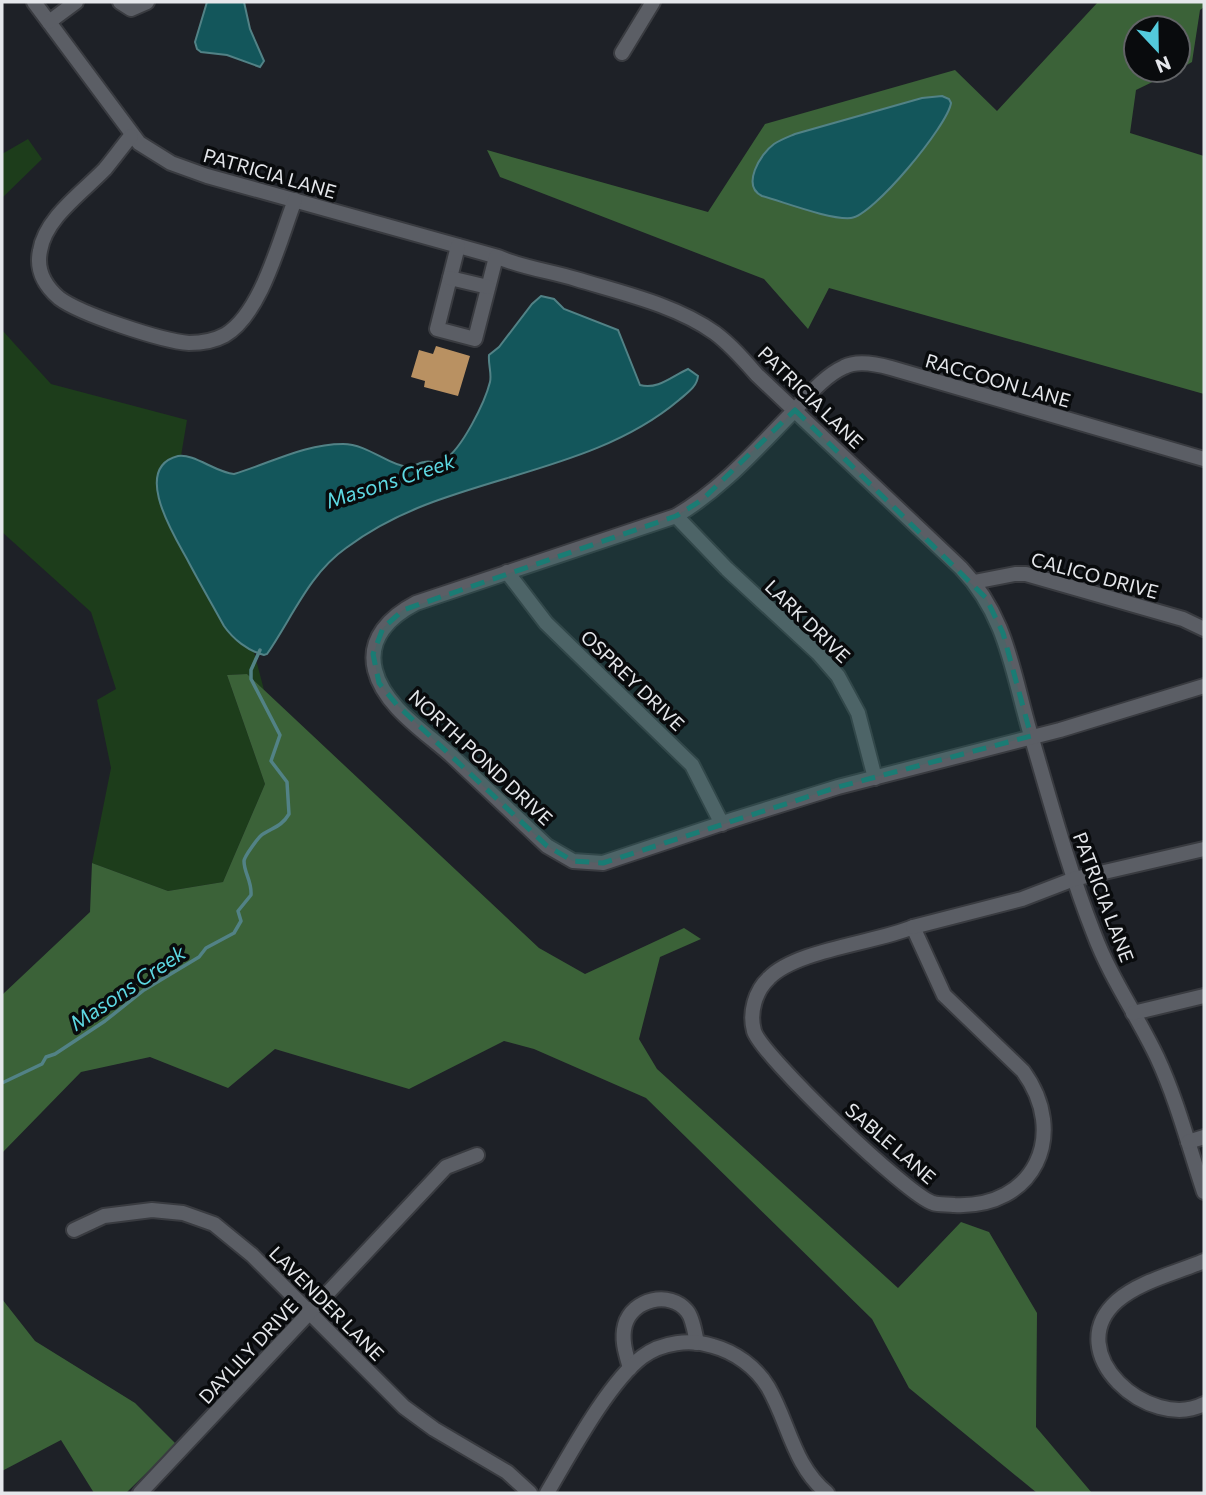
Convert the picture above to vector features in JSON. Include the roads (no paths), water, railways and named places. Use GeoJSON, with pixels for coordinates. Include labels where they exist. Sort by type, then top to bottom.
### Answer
{"type":"FeatureCollection","features":[{"type":"Feature","properties":{"kind":"street","name":"PATRICIA LANE"},"geometry":{"type":"LineString","coordinates":[[34,2],[131,136],[154,154],[189,170],[496,257],[520,267],[577,279],[684,315],[717,334],[974,582],[986,598],[1003,632],[1074,878],[1104,957],[1160,1065],[1204,1192]]}},
{"type":"Feature","properties":{"kind":"street"},"geometry":{"type":"LineString","coordinates":[[49,22],[76,2]]}},
{"type":"Feature","properties":{"kind":"street"},"geometry":{"type":"LineString","coordinates":[[120,2],[131,9],[147,2]]}},
{"type":"Feature","properties":{"kind":"street"},"geometry":{"type":"LineString","coordinates":[[622,53],[653,2]]}},
{"type":"Feature","properties":{"kind":"street"},"geometry":{"type":"LineString","coordinates":[[131,136],[111,162],[59,217],[44,239],[40,251],[39,265],[49,288],[70,305],[101,318],[187,343],[215,340],[227,334],[254,302],[295,200]]}},
{"type":"Feature","properties":{"kind":"street"},"geometry":{"type":"LineString","coordinates":[[458,246],[437,329],[475,339],[496,257]]}},
{"type":"Feature","properties":{"kind":"street"},"geometry":{"type":"LineString","coordinates":[[450,278],[488,287]]}},
{"type":"Feature","properties":{"kind":"street","name":"RACCOON LANE"},"geometry":{"type":"LineString","coordinates":[[795,410],[820,384],[846,365],[875,364],[1204,459]]}},
{"type":"Feature","properties":{"kind":"street","name":"NORTH POND DRIVE"},"geometry":{"type":"LineString","coordinates":[[795,410],[726,481],[676,516],[423,600],[403,610],[387,623],[377,640],[373,654],[379,683],[397,705],[548,846],[573,861],[588,864],[603,863],[875,778],[1031,736]]}},
{"type":"Feature","properties":{"kind":"street","name":"LARK DRIVE"},"geometry":{"type":"LineString","coordinates":[[676,516],[727,569],[818,653],[838,676],[858,713],[875,778]]}},
{"type":"Feature","properties":{"kind":"street","name":"OSPREY DRIVE"},"geometry":{"type":"LineString","coordinates":[[507,572],[546,623],[692,765],[722,824]]}},
{"type":"Feature","properties":{"kind":"street","name":"CALICO DRIVE"},"geometry":{"type":"LineString","coordinates":[[974,582],[1027,574],[1183,619],[1204,629]]}},
{"type":"Feature","properties":{"kind":"street"},"geometry":{"type":"LineString","coordinates":[[1031,736],[1204,687]]}},
{"type":"Feature","properties":{"kind":"street","name":"SABLE LANE"},"geometry":{"type":"LineString","coordinates":[[913,928],[944,995],[1023,1071],[1032,1084],[1042,1109],[1045,1136],[1037,1162],[1022,1183],[988,1203],[975,1206],[933,1204],[920,1197],[875,1159],[771,1058],[755,1034],[752,1019],[759,989],[769,977],[782,968],[812,956],[913,928],[1022,898],[1074,878],[1204,849]]}},
{"type":"Feature","properties":{"kind":"street"},"geometry":{"type":"LineString","coordinates":[[1133,1013],[1204,996]]}},
{"type":"Feature","properties":{"kind":"street"},"geometry":{"type":"LineString","coordinates":[[1188,1142],[1204,1137]]}},
{"type":"Feature","properties":{"kind":"street","name":"DAYLILY DRIVE"},"geometry":{"type":"LineString","coordinates":[[140,1493],[446,1167],[477,1155]]}},
{"type":"Feature","properties":{"kind":"street","name":"LAVENDER LANE"},"geometry":{"type":"LineString","coordinates":[[74,1230],[104,1216],[152,1210],[199,1217],[220,1228],[246,1249],[404,1407],[434,1429],[507,1472],[530,1493]]}},
{"type":"Feature","properties":{"kind":"street"},"geometry":{"type":"LineString","coordinates":[[1204,1261],[1127,1294],[1107,1312],[1097,1337],[1104,1364],[1122,1385],[1143,1400],[1166,1409],[1189,1409],[1204,1404]]}},
{"type":"Feature","properties":{"kind":"street"},"geometry":{"type":"LineString","coordinates":[[630,1368],[623,1345],[625,1323],[636,1308],[654,1299],[674,1301],[688,1312],[697,1343]]}},
{"type":"Feature","properties":{"kind":"street"},"geometry":{"type":"LineString","coordinates":[[547,1493],[596,1414],[630,1368],[643,1356],[657,1349],[672,1344],[697,1343],[719,1347],[758,1373],[774,1400],[800,1460],[827,1493]]}},
{"type":"Feature","properties":{"kind":"water"},"geometry":{"type":"Polygon","coordinates":[[[207,2],[244,2],[250,29],[264,61],[260,67],[227,55],[201,52],[197,49],[195,42],[207,2]]]}},
{"type":"Feature","properties":{"kind":"water"},"geometry":{"type":"Polygon","coordinates":[[[942,96],[951,103],[947,114],[924,149],[892,187],[851,218],[831,216],[762,196],[753,185],[755,170],[763,155],[779,141],[922,98],[942,96]]]}},
{"type":"Feature","properties":{"kind":"water"},"geometry":{"type":"Polygon","coordinates":[[[541,296],[554,299],[564,309],[618,330],[640,385],[659,384],[688,369],[698,376],[696,383],[679,400],[621,437],[557,463],[457,493],[384,524],[346,548],[322,570],[267,654],[252,651],[236,640],[224,626],[166,520],[157,488],[158,474],[164,463],[184,456],[234,474],[315,447],[343,444],[361,447],[401,466],[410,467],[424,462],[441,461],[458,446],[483,401],[490,379],[489,355],[499,347],[541,296]]]}},
{"type":"Feature","properties":{"kind":"waterway","name":"Masons Creek"},"geometry":{"type":"LineString","coordinates":[[2,1083],[42,1064],[46,1057],[55,1054],[105,1021],[144,990],[199,957],[206,948],[234,933],[241,921],[238,911],[251,895],[244,861],[261,836],[281,824],[289,814],[287,782],[271,761],[280,735],[251,679],[251,670],[260,650]]}}]}
